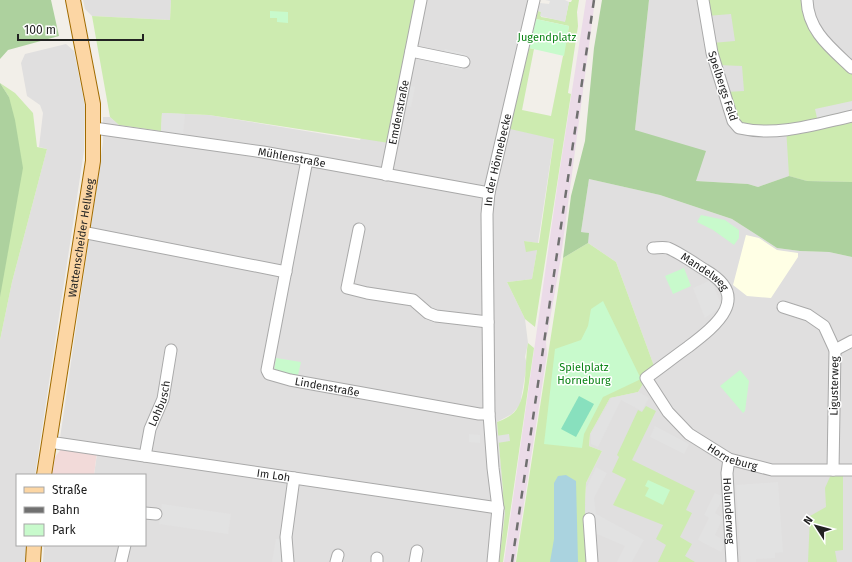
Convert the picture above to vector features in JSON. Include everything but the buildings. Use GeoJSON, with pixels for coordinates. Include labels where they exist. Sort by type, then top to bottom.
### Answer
{"type":"FeatureCollection","features":[{"type":"Feature","properties":{"kind":"main road","name":"Wattenscheider Hellweg"},"geometry":{"type":"LineString","coordinates":[[44,474],[93,161],[94,128],[90,88],[73,0]]}},
{"type":"Feature","properties":{"kind":"main road"},"geometry":{"type":"LineString","coordinates":[[33,562],[34,546]]}},
{"type":"Feature","properties":{"kind":"street","name":"Emdenstraße"},"geometry":{"type":"LineString","coordinates":[[386,175],[420,0]]}},
{"type":"Feature","properties":{"kind":"street","name":"In der Hönnebecke"},"geometry":{"type":"LineString","coordinates":[[493,562],[498,508],[489,414],[486,238],[489,193],[534,0]]}},
{"type":"Feature","properties":{"kind":"street","name":"Spelbergs Feld"},"geometry":{"type":"LineString","coordinates":[[703,0],[712,54],[733,121],[739,128],[768,130],[792,129],[852,116]]}},
{"type":"Feature","properties":{"kind":"street"},"geometry":{"type":"LineString","coordinates":[[807,0],[807,14],[814,28],[852,68]]}},
{"type":"Feature","properties":{"kind":"street"},"geometry":{"type":"LineString","coordinates":[[411,50],[464,62]]}},
{"type":"Feature","properties":{"kind":"street","name":"Mühlenstraße"},"geometry":{"type":"LineString","coordinates":[[94,128],[235,147],[489,193]]}},
{"type":"Feature","properties":{"kind":"street","name":"Lindenstraße"},"geometry":{"type":"LineString","coordinates":[[307,160],[267,370],[269,374],[290,380],[478,414],[489,414]]}},
{"type":"Feature","properties":{"kind":"street"},"geometry":{"type":"LineString","coordinates":[[359,229],[347,288],[366,293],[413,300],[428,313],[436,316],[488,322]]}},
{"type":"Feature","properties":{"kind":"street"},"geometry":{"type":"LineString","coordinates":[[82,232],[286,272]]}},
{"type":"Feature","properties":{"kind":"street","name":"Mandelweg"},"geometry":{"type":"LineString","coordinates":[[646,378],[707,333],[727,310],[728,297],[726,287],[716,276],[667,248],[652,248]]}},
{"type":"Feature","properties":{"kind":"street","name":"Ligusterweg"},"geometry":{"type":"LineString","coordinates":[[783,307],[808,315],[824,326],[835,350],[833,470]]}},
{"type":"Feature","properties":{"kind":"street"},"geometry":{"type":"LineString","coordinates":[[835,350],[852,341]]}},
{"type":"Feature","properties":{"kind":"street","name":"Lohbusch"},"geometry":{"type":"LineString","coordinates":[[145,456],[150,429],[163,399],[172,350]]}},
{"type":"Feature","properties":{"kind":"street","name":"Horneburg"},"geometry":{"type":"LineString","coordinates":[[646,378],[668,412],[688,434],[728,459],[772,470],[852,470]]}},
{"type":"Feature","properties":{"kind":"street","name":"Im Loh"},"geometry":{"type":"LineString","coordinates":[[49,442],[498,508]]}},
{"type":"Feature","properties":{"kind":"street","name":"Holunderweg"},"geometry":{"type":"LineString","coordinates":[[728,459],[727,473],[732,562]]}},
{"type":"Feature","properties":{"kind":"street"},"geometry":{"type":"LineString","coordinates":[[288,562],[286,537],[294,478]]}},
{"type":"Feature","properties":{"kind":"street"},"geometry":{"type":"LineString","coordinates":[[146,513],[156,514]]}},
{"type":"Feature","properties":{"kind":"street"},"geometry":{"type":"LineString","coordinates":[[589,519],[592,562]]}},
{"type":"Feature","properties":{"kind":"street"},"geometry":{"type":"LineString","coordinates":[[121,562],[124,546]]}},
{"type":"Feature","properties":{"kind":"street"},"geometry":{"type":"LineString","coordinates":[[415,562],[417,551]]}},
{"type":"Feature","properties":{"kind":"shaded area"},"geometry":{"type":"Polygon","coordinates":[[[83,0],[171,0],[170,20],[92,16],[85,9],[83,0]]]}},
{"type":"Feature","properties":{"kind":"shaded area"},"geometry":{"type":"Polygon","coordinates":[[[418,0],[530,0],[499,126],[554,138],[538,243],[524,241],[537,250],[532,279],[507,282],[525,319],[528,343],[525,357],[527,364],[520,405],[512,414],[497,422],[505,513],[499,562],[43,562],[44,546],[146,546],[146,474],[94,474],[98,447],[60,438],[103,142],[103,117],[110,117],[119,125],[161,131],[162,113],[209,115],[360,140],[418,0]]]}},
{"type":"Feature","properties":{"kind":"shaded area"},"geometry":{"type":"Polygon","coordinates":[[[545,0],[565,0],[569,2],[565,22],[540,16],[541,12],[538,11],[540,3],[549,4],[550,1],[545,0]]]}},
{"type":"Feature","properties":{"kind":"shaded area"},"geometry":{"type":"Polygon","coordinates":[[[586,0],[595,0],[561,257],[546,342],[547,354],[515,562],[504,562],[558,181],[586,0]]]}},
{"type":"Feature","properties":{"kind":"shaded area"},"geometry":{"type":"Polygon","coordinates":[[[649,0],[803,0],[804,12],[809,29],[852,74],[852,182],[807,181],[789,176],[758,187],[748,184],[696,181],[635,130],[649,0]]]}},
{"type":"Feature","properties":{"kind":"shaded area"},"geometry":{"type":"Polygon","coordinates":[[[810,0],[852,0],[852,61],[819,29],[810,0]]]}},
{"type":"Feature","properties":{"kind":"shaded area"},"geometry":{"type":"Polygon","coordinates":[[[66,44],[74,51],[85,106],[84,151],[35,474],[16,474],[16,546],[27,546],[26,562],[0,562],[0,340],[12,282],[47,149],[39,147],[43,113],[40,105],[27,96],[21,63],[25,54],[66,44]]]}},
{"type":"Feature","properties":{"kind":"shaded area"},"geometry":{"type":"Polygon","coordinates":[[[445,49],[466,54],[462,70],[441,66],[445,49]]]}},
{"type":"Feature","properties":{"kind":"shaded area"},"geometry":{"type":"Polygon","coordinates":[[[407,85],[415,87],[411,107],[403,105],[407,85]]]}},
{"type":"Feature","properties":{"kind":"shaded area"},"geometry":{"type":"Polygon","coordinates":[[[852,101],[852,110],[817,118],[815,109],[852,101]]]}},
{"type":"Feature","properties":{"kind":"shaded area"},"geometry":{"type":"Polygon","coordinates":[[[162,113],[185,114],[183,134],[161,131],[162,113]]]}},
{"type":"Feature","properties":{"kind":"shaded area"},"geometry":{"type":"Polygon","coordinates":[[[589,179],[660,195],[732,219],[777,248],[800,251],[829,252],[852,257],[852,562],[586,562],[586,483],[602,451],[589,446],[590,434],[610,398],[638,392],[654,366],[616,262],[588,243],[588,233],[581,232],[589,179]]]}},
{"type":"Feature","properties":{"kind":"shaded area"},"geometry":{"type":"Polygon","coordinates":[[[746,235],[759,238],[777,250],[798,253],[798,257],[771,298],[747,296],[733,285],[746,235]]]}},
{"type":"Feature","properties":{"kind":"shaded area"},"geometry":{"type":"Polygon","coordinates":[[[711,280],[722,306],[705,318],[693,288],[711,280]]]}},
{"type":"Feature","properties":{"kind":"shaded area"},"geometry":{"type":"Polygon","coordinates":[[[639,392],[649,398],[642,411],[621,400],[598,447],[591,444],[591,433],[611,398],[639,392]]]}},
{"type":"Feature","properties":{"kind":"shaded area"},"geometry":{"type":"Polygon","coordinates":[[[655,426],[689,444],[684,454],[650,437],[655,426]]]}},
{"type":"Feature","properties":{"kind":"shaded area"},"geometry":{"type":"Polygon","coordinates":[[[469,434],[480,435],[480,443],[469,442],[469,434]]]}},
{"type":"Feature","properties":{"kind":"shaded area"},"geometry":{"type":"Polygon","coordinates":[[[509,434],[510,441],[497,443],[496,436],[509,434]]]}},
{"type":"Feature","properties":{"kind":"shaded area"},"geometry":{"type":"Polygon","coordinates":[[[62,448],[97,452],[94,474],[52,474],[55,457],[62,448]]]}},
{"type":"Feature","properties":{"kind":"shaded area"},"geometry":{"type":"Polygon","coordinates":[[[596,467],[607,473],[594,498],[596,514],[644,540],[632,562],[617,562],[625,546],[590,531],[590,516],[585,513],[586,488],[596,467]]]}},
{"type":"Feature","properties":{"kind":"shaded area"},"geometry":{"type":"Polygon","coordinates":[[[778,482],[783,552],[775,553],[775,558],[756,559],[756,562],[741,562],[736,485],[778,482]]]}},
{"type":"Feature","properties":{"kind":"shaded area"},"geometry":{"type":"Polygon","coordinates":[[[715,493],[724,497],[715,513],[723,518],[715,535],[726,541],[721,552],[698,540],[709,518],[704,515],[715,493]]]}},
{"type":"Feature","properties":{"kind":"shaded area"},"geometry":{"type":"Polygon","coordinates":[[[162,504],[231,514],[228,534],[159,524],[162,504]]]}},
{"type":"Feature","properties":{"kind":"shaded area"},"geometry":{"type":"Polygon","coordinates":[[[276,539],[281,539],[285,562],[272,562],[276,539]]]}},
{"type":"Feature","properties":{"kind":"green space"},"geometry":{"type":"Polygon","coordinates":[[[0,0],[51,0],[59,36],[8,50],[0,59],[0,0]]]}},
{"type":"Feature","properties":{"kind":"green space"},"geometry":{"type":"Polygon","coordinates":[[[171,0],[418,0],[389,143],[209,115],[162,113],[161,131],[119,125],[110,117],[92,16],[170,20],[171,0]]]}},
{"type":"Feature","properties":{"kind":"green space"},"geometry":{"type":"Polygon","coordinates":[[[572,0],[579,0],[577,12],[578,26],[568,93],[571,94],[535,327],[525,319],[507,282],[532,279],[537,250],[526,252],[524,241],[539,243],[554,139],[510,129],[529,48],[534,49],[522,110],[551,116],[569,26],[536,19],[538,11],[542,12],[541,17],[565,21],[569,2],[572,0]]]}},
{"type":"Feature","properties":{"kind":"green space"},"geometry":{"type":"Polygon","coordinates":[[[602,0],[649,0],[635,130],[706,151],[696,181],[748,184],[758,187],[789,176],[807,181],[852,182],[852,257],[829,252],[800,251],[777,248],[732,219],[660,195],[589,179],[581,232],[589,233],[588,243],[563,258],[571,196],[585,141],[594,48],[602,0]]]}},
{"type":"Feature","properties":{"kind":"green space"},"geometry":{"type":"Polygon","coordinates":[[[705,0],[803,0],[808,23],[813,33],[827,50],[852,74],[852,182],[807,181],[789,176],[786,127],[748,127],[738,122],[726,92],[744,91],[742,66],[718,65],[712,43],[735,41],[731,14],[707,16],[705,0]]]}},
{"type":"Feature","properties":{"kind":"green space"},"geometry":{"type":"Polygon","coordinates":[[[270,11],[288,12],[288,23],[277,22],[277,18],[270,18],[270,11]]]}},
{"type":"Feature","properties":{"kind":"green space","name":"Jugendplatz"},"geometry":{"type":"Polygon","coordinates":[[[536,19],[569,26],[564,56],[529,48],[536,19]]]}},
{"type":"Feature","properties":{"kind":"green space"},"geometry":{"type":"Polygon","coordinates":[[[0,83],[15,93],[33,113],[37,147],[47,149],[12,282],[0,340],[0,297],[9,97],[0,83]]]}},
{"type":"Feature","properties":{"kind":"green space"},"geometry":{"type":"Polygon","coordinates":[[[0,83],[9,97],[15,120],[23,168],[0,297],[0,83]]]}},
{"type":"Feature","properties":{"kind":"green space"},"geometry":{"type":"Polygon","coordinates":[[[701,215],[725,220],[739,230],[739,238],[734,245],[713,230],[697,222],[701,215]]]}},
{"type":"Feature","properties":{"kind":"green space"},"geometry":{"type":"Polygon","coordinates":[[[588,243],[616,262],[654,366],[638,392],[610,398],[590,434],[589,446],[602,451],[586,483],[586,562],[516,562],[563,258],[588,243]]]}},
{"type":"Feature","properties":{"kind":"green space"},"geometry":{"type":"Polygon","coordinates":[[[684,268],[691,286],[673,294],[665,276],[684,268]]]}},
{"type":"Feature","properties":{"kind":"green space","name":"Spielplatz Horneburg"},"geometry":{"type":"Polygon","coordinates":[[[603,301],[641,379],[603,397],[584,434],[582,448],[544,444],[555,349],[581,340],[588,326],[591,309],[603,301]]]}},
{"type":"Feature","properties":{"kind":"green space"},"geometry":{"type":"Polygon","coordinates":[[[528,343],[534,348],[503,562],[499,562],[505,513],[502,495],[503,491],[497,422],[511,415],[517,409],[521,401],[525,382],[528,343]]]}},
{"type":"Feature","properties":{"kind":"green space"},"geometry":{"type":"Polygon","coordinates":[[[276,358],[301,362],[298,375],[274,371],[276,358]]]}},
{"type":"Feature","properties":{"kind":"green space"},"geometry":{"type":"Polygon","coordinates":[[[740,370],[749,381],[745,411],[743,413],[720,386],[740,370]]]}},
{"type":"Feature","properties":{"kind":"green space"},"geometry":{"type":"Polygon","coordinates":[[[579,396],[594,404],[576,437],[561,429],[579,396]]]}},
{"type":"Feature","properties":{"kind":"green space"},"geometry":{"type":"Polygon","coordinates":[[[646,406],[656,411],[632,460],[695,491],[686,510],[692,513],[680,537],[692,544],[685,556],[695,562],[658,562],[666,545],[656,539],[663,525],[613,505],[626,479],[612,472],[619,457],[617,455],[638,410],[642,412],[646,406]]]}},
{"type":"Feature","properties":{"kind":"green space"},"geometry":{"type":"Polygon","coordinates":[[[833,470],[843,470],[843,550],[835,551],[837,562],[808,562],[810,516],[826,507],[825,488],[833,470]]]}},
{"type":"Feature","properties":{"kind":"green space"},"geometry":{"type":"Polygon","coordinates":[[[648,480],[670,490],[663,505],[645,496],[649,488],[645,486],[648,480]]]}},
{"type":"Feature","properties":{"kind":"water"},"geometry":{"type":"Polygon","coordinates":[[[566,475],[576,481],[578,562],[550,562],[554,539],[554,483],[558,476],[566,475]]]}},
{"type":"Feature","properties":{"kind":"railway"},"geometry":{"type":"LineString","coordinates":[[512,562],[594,0]]}}]}
